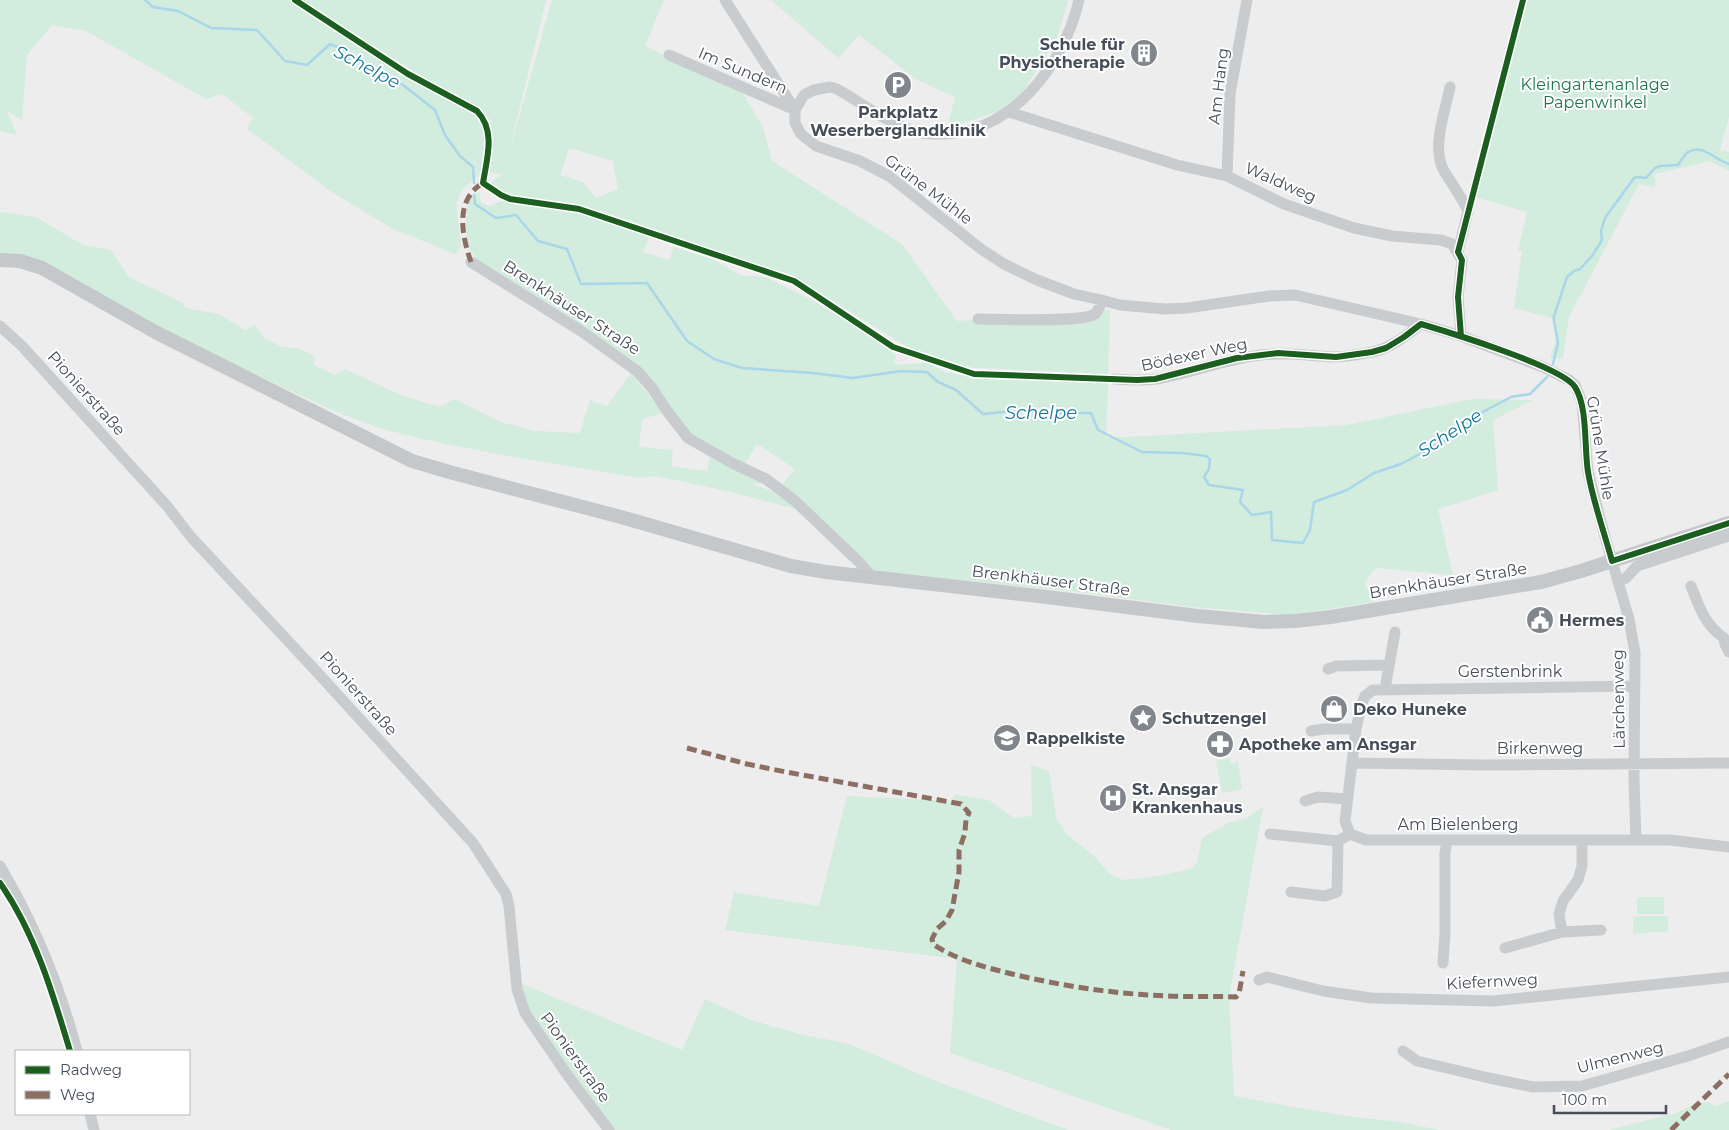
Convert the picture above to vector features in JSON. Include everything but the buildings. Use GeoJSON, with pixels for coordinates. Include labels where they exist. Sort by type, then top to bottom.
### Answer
{"type":"FeatureCollection","features":[{"type":"Feature","properties":{"kind":"main road"},"geometry":{"type":"LineString","coordinates":[[0,260],[20,261],[42,268],[130,320],[412,461],[791,566],[873,578]]}},
{"type":"Feature","properties":{"kind":"main road","name":"Brenkhäuser Straße"},"geometry":{"type":"LineString","coordinates":[[873,578],[1264,622],[1295,621],[1330,617],[1549,580],[1729,523]]}},
{"type":"Feature","properties":{"kind":"street","name":"Im Sundern"},"geometry":{"type":"LineString","coordinates":[[725,0],[795,110]]}},
{"type":"Feature","properties":{"kind":"street"},"geometry":{"type":"LineString","coordinates":[[795,110],[804,95],[814,90],[830,88],[837,89],[894,123],[915,132],[947,134],[977,129],[1009,112],[1027,95],[1051,66],[1065,42],[1079,0]]}},
{"type":"Feature","properties":{"kind":"street","name":"Am Hang"},"geometry":{"type":"LineString","coordinates":[[1227,176],[1230,94],[1246,0]]}},
{"type":"Feature","properties":{"kind":"street","name":"Im Sundern"},"geometry":{"type":"LineString","coordinates":[[668,55],[795,110]]}},
{"type":"Feature","properties":{"kind":"street"},"geometry":{"type":"LineString","coordinates":[[1450,87],[1438,154],[1443,169],[1468,210],[1458,252],[1462,260],[1458,297],[1461,336]]}},
{"type":"Feature","properties":{"kind":"street","name":"Grüne Mühle"},"geometry":{"type":"LineString","coordinates":[[795,110],[795,123],[801,134],[816,146],[860,162],[889,176],[992,256],[1037,280],[1074,294],[1120,305],[1165,309],[1187,308],[1269,296],[1295,295],[1421,324],[1461,336],[1542,367],[1569,380],[1574,385],[1582,402],[1588,472],[1612,561]]}},
{"type":"Feature","properties":{"kind":"street","name":"Waldweg"},"geometry":{"type":"LineString","coordinates":[[1009,112],[1177,165],[1227,176],[1284,204],[1326,219],[1392,236],[1441,240],[1452,244],[1458,252]]}},
{"type":"Feature","properties":{"kind":"street","name":"Brenkhäuser Straße"},"geometry":{"type":"LineString","coordinates":[[471,262],[582,331],[637,371],[652,388],[688,438],[766,480],[795,500],[873,578]]}},
{"type":"Feature","properties":{"kind":"street"},"geometry":{"type":"LineString","coordinates":[[978,319],[1086,317],[1095,314],[1100,308],[1100,300]]}},
{"type":"Feature","properties":{"kind":"street","name":"Bödexer Weg"},"geometry":{"type":"LineString","coordinates":[[1114,379],[1155,379],[1237,358],[1263,355],[1297,354],[1336,357],[1372,352],[1386,348],[1421,324]]}},
{"type":"Feature","properties":{"kind":"street","name":"Pionierstraße"},"geometry":{"type":"LineString","coordinates":[[0,326],[22,346],[167,506],[191,537],[473,843],[506,894],[509,906],[517,989],[525,1013],[556,1060],[609,1130]]}},
{"type":"Feature","properties":{"kind":"street"},"geometry":{"type":"LineString","coordinates":[[1618,581],[1626,578],[1637,566],[1729,536]]}},
{"type":"Feature","properties":{"kind":"street","name":"Lärchenweg"},"geometry":{"type":"LineString","coordinates":[[1612,561],[1630,619],[1634,653],[1636,840]]}},
{"type":"Feature","properties":{"kind":"street"},"geometry":{"type":"LineString","coordinates":[[1691,586],[1705,620],[1713,630],[1726,636],[1725,644],[1729,652]]}},
{"type":"Feature","properties":{"kind":"street"},"geometry":{"type":"LineString","coordinates":[[1384,689],[1395,632]]}},
{"type":"Feature","properties":{"kind":"street"},"geometry":{"type":"LineString","coordinates":[[1328,669],[1336,666],[1388,665]]}},
{"type":"Feature","properties":{"kind":"street","name":"Gerstenbrink"},"geometry":{"type":"LineString","coordinates":[[1350,834],[1345,821],[1356,729],[1365,696],[1373,690],[1635,686]]}},
{"type":"Feature","properties":{"kind":"street"},"geometry":{"type":"LineString","coordinates":[[1311,731],[1356,729]]}},
{"type":"Feature","properties":{"kind":"street","name":"Birkenweg"},"geometry":{"type":"LineString","coordinates":[[1352,763],[1729,763]]}},
{"type":"Feature","properties":{"kind":"street"},"geometry":{"type":"LineString","coordinates":[[1305,801],[1318,797],[1347,799]]}},
{"type":"Feature","properties":{"kind":"street"},"geometry":{"type":"LineString","coordinates":[[1270,834],[1338,841],[1350,834]]}},
{"type":"Feature","properties":{"kind":"street","name":"Am Bielenberg"},"geometry":{"type":"LineString","coordinates":[[1350,834],[1366,840],[1636,840],[1729,846]]}},
{"type":"Feature","properties":{"kind":"street"},"geometry":{"type":"LineString","coordinates":[[1443,963],[1445,852],[1447,840]]}},
{"type":"Feature","properties":{"kind":"street"},"geometry":{"type":"LineString","coordinates":[[1291,892],[1325,896],[1337,892],[1338,841]]}},
{"type":"Feature","properties":{"kind":"street"},"geometry":{"type":"LineString","coordinates":[[1562,932],[1559,914],[1562,901],[1578,880],[1582,866],[1582,841]]}},
{"type":"Feature","properties":{"kind":"street"},"geometry":{"type":"LineString","coordinates":[[0,866],[35,930],[53,972],[68,1016],[77,1050]]}},
{"type":"Feature","properties":{"kind":"street"},"geometry":{"type":"LineString","coordinates":[[1505,948],[1562,932],[1601,930]]}},
{"type":"Feature","properties":{"kind":"street","name":"Kiefernweg"},"geometry":{"type":"LineString","coordinates":[[1259,980],[1267,977],[1323,991],[1371,998],[1493,1001],[1729,977]]}},
{"type":"Feature","properties":{"kind":"street","name":"Ulmenweg"},"geometry":{"type":"LineString","coordinates":[[1403,1051],[1417,1061],[1534,1087],[1582,1086],[1688,1056],[1729,1042]]}},
{"type":"Feature","properties":{"kind":"street"},"geometry":{"type":"LineString","coordinates":[[90,1115],[94,1130]]}},
{"type":"Feature","properties":{"kind":"green space"},"geometry":{"type":"Polygon","coordinates":[[[0,0],[290,0],[405,74],[474,113],[486,129],[481,173],[462,190],[456,204],[461,247],[455,254],[391,228],[330,191],[247,129],[253,118],[222,94],[206,99],[86,31],[52,25],[27,55],[22,120],[7,111],[17,135],[0,131],[0,0]]]}},
{"type":"Feature","properties":{"kind":"green space"},"geometry":{"type":"Polygon","coordinates":[[[301,0],[546,0],[508,156],[552,0],[664,0],[645,46],[742,92],[763,127],[772,161],[902,244],[957,321],[1110,310],[1108,374],[956,367],[917,353],[796,278],[581,206],[507,194],[489,183],[502,175],[490,172],[491,120],[301,0]],[[569,148],[560,175],[583,182],[596,198],[618,189],[613,161],[569,148]]]}},
{"type":"Feature","properties":{"kind":"green space"},"geometry":{"type":"Polygon","coordinates":[[[771,0],[1068,0],[1057,38],[1022,93],[1000,111],[947,128],[955,97],[917,80],[859,35],[838,58],[771,0]]]}},
{"type":"Feature","properties":{"kind":"green space","name":"Kleingartenanlage Papenwinkel"},"geometry":{"type":"Polygon","coordinates":[[[1523,0],[1729,0],[1729,117],[1720,150],[1729,152],[1729,171],[1710,161],[1655,174],[1655,187],[1639,184],[1569,317],[1563,359],[1550,358],[1556,339],[1552,318],[1514,308],[1522,251],[1518,250],[1527,212],[1475,197],[1500,85],[1523,0]]]}},
{"type":"Feature","properties":{"kind":"green space"},"geometry":{"type":"Polygon","coordinates":[[[479,192],[481,203],[490,206],[506,199],[525,205],[581,212],[649,237],[643,252],[669,260],[674,247],[714,260],[740,275],[765,277],[812,300],[877,340],[896,355],[894,365],[928,363],[945,372],[986,379],[1108,382],[1106,438],[1347,425],[1472,399],[1533,400],[1493,420],[1498,490],[1438,509],[1453,575],[1376,568],[1364,582],[1374,602],[1290,615],[1191,607],[1077,592],[875,572],[782,485],[795,469],[757,444],[745,464],[691,435],[659,391],[484,267],[471,251],[466,232],[466,217],[470,197],[479,192]]]}},
{"type":"Feature","properties":{"kind":"green space"},"geometry":{"type":"Polygon","coordinates":[[[0,212],[36,217],[83,245],[111,250],[129,277],[183,303],[185,308],[219,314],[245,330],[255,325],[263,337],[282,347],[298,348],[315,356],[314,365],[334,375],[345,369],[403,396],[440,407],[454,399],[501,422],[535,431],[580,433],[590,400],[607,406],[631,373],[663,413],[642,419],[639,447],[673,450],[671,466],[707,471],[710,455],[764,483],[751,484],[775,493],[796,509],[727,491],[656,476],[641,478],[508,456],[382,429],[334,411],[199,348],[59,274],[0,264],[0,212]]]}},
{"type":"Feature","properties":{"kind":"green space"},"geometry":{"type":"Polygon","coordinates":[[[1230,758],[1231,763],[1238,762],[1242,789],[1222,793],[1216,761],[1230,758]]]}},
{"type":"Feature","properties":{"kind":"green space"},"geometry":{"type":"Polygon","coordinates":[[[1031,765],[1049,771],[1056,817],[1065,833],[1094,856],[1110,874],[1123,880],[1146,878],[1192,869],[1197,862],[1202,838],[1228,823],[1247,818],[1263,807],[1229,998],[1234,1096],[1440,1130],[1171,1130],[950,1053],[957,959],[725,930],[734,892],[819,906],[847,796],[953,801],[954,794],[989,800],[1014,818],[1032,816],[1031,765]]]}},
{"type":"Feature","properties":{"kind":"green space"},"geometry":{"type":"Polygon","coordinates":[[[1637,897],[1664,897],[1664,914],[1637,914],[1637,897]]]}},
{"type":"Feature","properties":{"kind":"green space"},"geometry":{"type":"Polygon","coordinates":[[[1633,916],[1668,916],[1668,931],[1633,934],[1633,916]]]}},
{"type":"Feature","properties":{"kind":"green space"},"geometry":{"type":"Polygon","coordinates":[[[522,984],[682,1050],[705,999],[751,1020],[803,1035],[847,1043],[931,1079],[1068,1130],[613,1130],[576,1080],[527,1007],[522,984]]]}},
{"type":"Feature","properties":{"kind":"green space"},"geometry":{"type":"Polygon","coordinates":[[[1729,1101],[1729,1130],[1608,1130],[1676,1113],[1697,1103],[1708,1102],[1715,1106],[1729,1101]]]}},
{"type":"Feature","properties":{"kind":"waterway","name":"Schelpe"},"geometry":{"type":"LineString","coordinates":[[145,0],[153,7],[178,11],[211,28],[257,30],[285,61],[307,65],[330,44],[342,49],[366,66],[403,85],[435,110],[445,135],[460,156],[473,167],[474,183]]}},
{"type":"Feature","properties":{"kind":"waterway","name":"Schelpe"},"geometry":{"type":"LineString","coordinates":[[1553,364],[1558,343],[1554,316],[1567,277],[1580,269],[1592,256],[1602,240],[1601,231],[1605,218],[1634,178],[1646,178],[1655,168],[1660,166],[1678,165],[1688,152],[1694,150],[1704,151],[1729,164]]}},
{"type":"Feature","properties":{"kind":"waterway","name":"Schelpe"},"geometry":{"type":"LineString","coordinates":[[474,195],[475,204],[496,218],[516,215],[538,241],[567,249],[581,284],[647,283],[687,341],[714,359],[742,368],[853,378],[901,371],[927,372],[938,382],[956,390],[983,414],[1012,411],[1091,413],[1098,430],[1142,452],[1206,456],[1210,459],[1209,469],[1204,477],[1209,485],[1243,490],[1240,502],[1252,515],[1271,512],[1272,540],[1303,543],[1310,530],[1314,502],[1347,490],[1374,473],[1401,464],[1448,439],[1462,423],[1511,397],[1530,394],[1547,377]]}},
{"type":"Feature","properties":{"kind":"marked path"},"geometry":{"type":"LineString","coordinates":[[471,262],[463,230],[464,209],[474,190],[483,183]]}},
{"type":"Feature","properties":{"kind":"marked path"},"geometry":{"type":"LineString","coordinates":[[687,748],[786,772],[961,804],[969,813],[959,850],[959,872],[952,910],[946,921],[937,929],[932,939],[933,944],[961,959],[991,969],[1050,982],[1089,989],[1167,996],[1236,997],[1239,994],[1243,971]]}},
{"type":"Feature","properties":{"kind":"marked path"},"geometry":{"type":"LineString","coordinates":[[1671,1130],[1729,1074]]}},
{"type":"Feature","properties":{"kind":"cycle path"},"geometry":{"type":"LineString","coordinates":[[295,0],[408,74],[477,111],[487,127],[489,145],[483,183],[501,195],[510,199],[579,209],[794,281],[893,347],[974,374],[1137,380],[1155,379],[1237,358],[1278,353],[1336,357],[1372,352],[1386,348],[1421,324],[1528,360],[1566,379],[1575,387],[1584,416],[1590,483],[1612,561],[1729,523]]}},
{"type":"Feature","properties":{"kind":"cycle path"},"geometry":{"type":"LineString","coordinates":[[1461,336],[1458,297],[1462,260],[1458,252],[1523,0]]}},
{"type":"Feature","properties":{"kind":"cycle path"},"geometry":{"type":"LineString","coordinates":[[0,883],[23,922],[42,964],[70,1050]]}},
{"type":"Feature","properties":{"kind":"place","name":"Schule für Physiotherapie"},"geometry":{"type":"Point","coordinates":[1144,53]}},
{"type":"Feature","properties":{"kind":"place","name":"Parkplatz Weserberglandklinik"},"geometry":{"type":"Point","coordinates":[898,85]}},
{"type":"Feature","properties":{"kind":"place","name":"Hermes"},"geometry":{"type":"Point","coordinates":[1540,620]}},
{"type":"Feature","properties":{"kind":"place","name":"Deko Huneke"},"geometry":{"type":"Point","coordinates":[1334,709]}},
{"type":"Feature","properties":{"kind":"place","name":"Schutzengel"},"geometry":{"type":"Point","coordinates":[1143,718]}},
{"type":"Feature","properties":{"kind":"place","name":"Rappelkiste"},"geometry":{"type":"Point","coordinates":[1007,738]}},
{"type":"Feature","properties":{"kind":"place","name":"Apotheke am Ansgar"},"geometry":{"type":"Point","coordinates":[1220,744]}},
{"type":"Feature","properties":{"kind":"place","name":"St. Ansgar Krankenhaus"},"geometry":{"type":"Point","coordinates":[1113,798]}}]}
